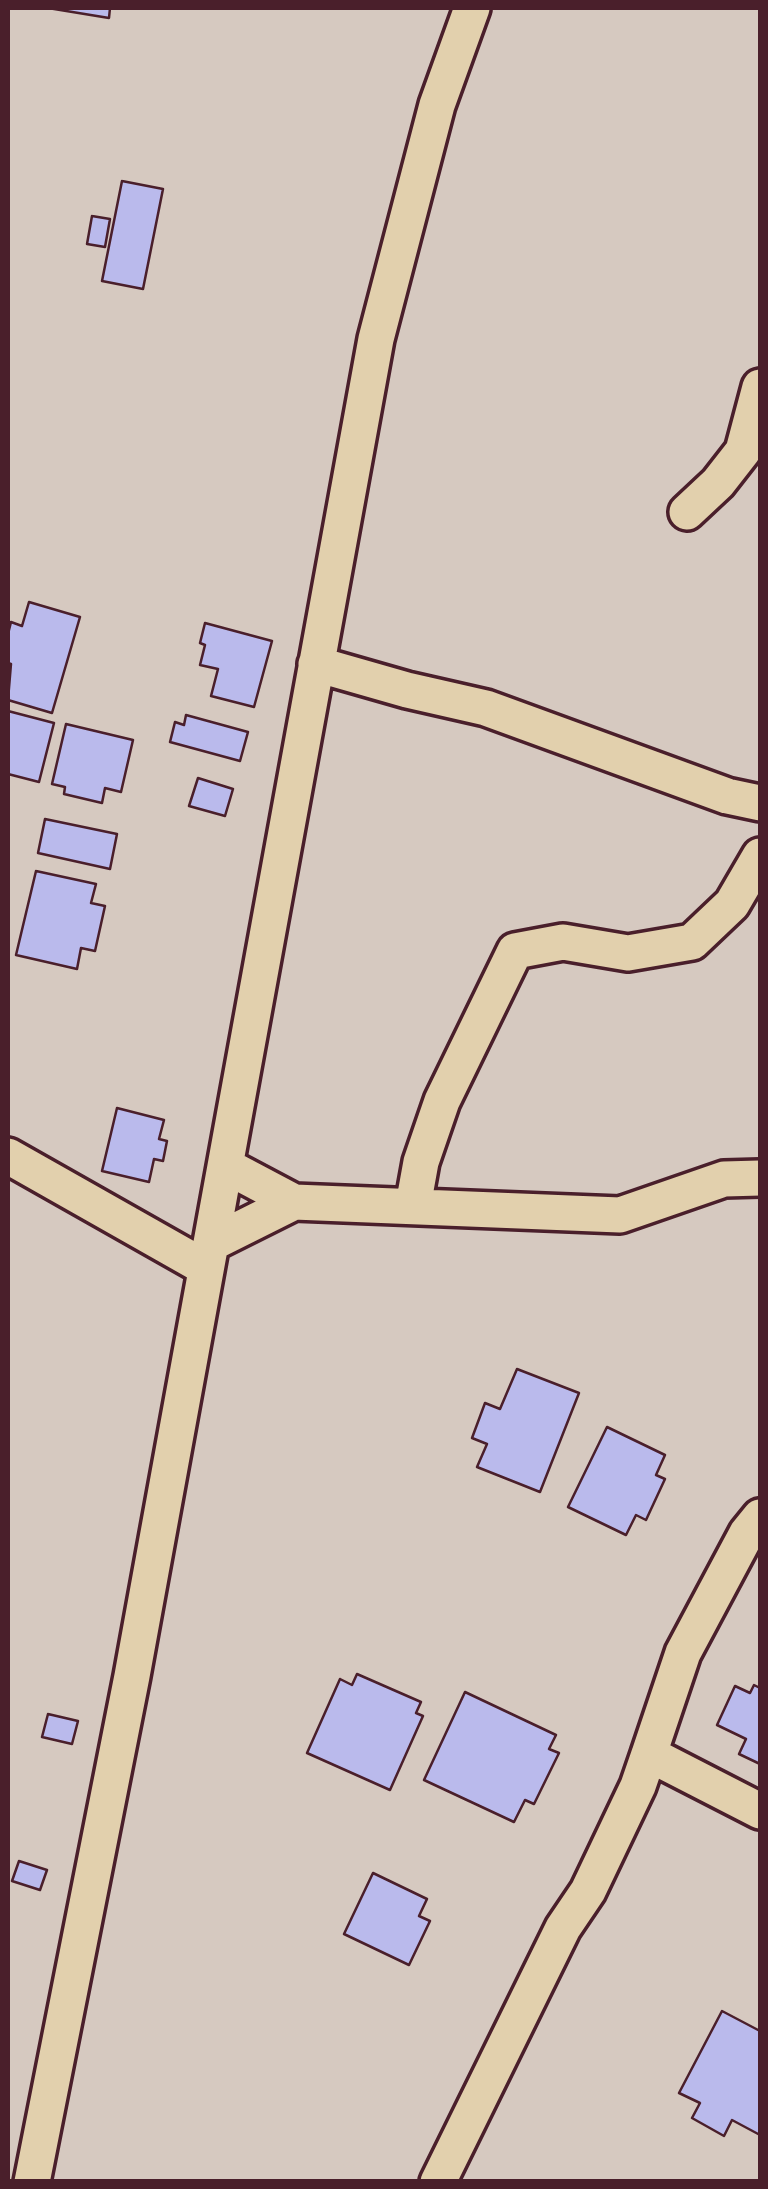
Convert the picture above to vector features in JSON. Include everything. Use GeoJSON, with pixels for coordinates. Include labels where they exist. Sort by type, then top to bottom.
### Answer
{"type":"FeatureCollection","features":[{"type":"Feature","properties":{"kind":"street"},"geometry":{"type":"LineString","coordinates":[[32,2182],[132,1676],[376,340],[437,105],[472,8]]}},
{"type":"Feature","properties":{"kind":"street"},"geometry":{"type":"LineString","coordinates":[[687,512],[718,483],[743,451],[760,387]]}},
{"type":"Feature","properties":{"kind":"street"},"geometry":{"type":"LineString","coordinates":[[316,664],[486,708],[727,796],[760,804]]}},
{"type":"Feature","properties":{"kind":"street"},"geometry":{"type":"LineString","coordinates":[[413,1206],[420,1162],[442,1101],[514,951],[563,942],[628,953],[692,942],[732,904],[760,856]]}},
{"type":"Feature","properties":{"kind":"street"},"geometry":{"type":"LineString","coordinates":[[8,1156],[209,1256]]}},
{"type":"Feature","properties":{"kind":"street"},"geometry":{"type":"LineString","coordinates":[[226,1166],[294,1202],[620,1215],[724,1179],[760,1178]]}},
{"type":"Feature","properties":{"kind":"street"},"geometry":{"type":"LineString","coordinates":[[209,1256],[294,1202]]}},
{"type":"Feature","properties":{"kind":"street"},"geometry":{"type":"LineString","coordinates":[[438,2182],[638,1786],[683,1652],[746,1533],[760,1516]]}},
{"type":"Feature","properties":{"kind":"street"},"geometry":{"type":"LineString","coordinates":[[649,1754],[760,1811]]}},
{"type":"Feature","properties":{"kind":"building"},"geometry":{"type":"Polygon","coordinates":[[[48,8],[110,8],[109,18],[48,8]]]}},
{"type":"Feature","properties":{"kind":"building"},"geometry":{"type":"Polygon","coordinates":[[[122,181],[163,189],[143,289],[102,281],[122,181]]]}},
{"type":"Feature","properties":{"kind":"building"},"geometry":{"type":"Polygon","coordinates":[[[92,216],[110,219],[105,247],[87,244],[92,216]]]}},
{"type":"Feature","properties":{"kind":"building"},"geometry":{"type":"Polygon","coordinates":[[[29,602],[80,617],[52,713],[8,700],[8,634],[11,622],[22,626],[29,602]]]}},
{"type":"Feature","properties":{"kind":"building"},"geometry":{"type":"Polygon","coordinates":[[[205,623],[272,641],[254,707],[211,696],[218,669],[200,665],[205,623]]]}},
{"type":"Feature","properties":{"kind":"building"},"geometry":{"type":"Polygon","coordinates":[[[8,711],[54,723],[39,782],[8,774],[8,711]]]}},
{"type":"Feature","properties":{"kind":"building"},"geometry":{"type":"Polygon","coordinates":[[[186,715],[248,732],[240,761],[170,742],[175,722],[184,725],[186,715]]]}},
{"type":"Feature","properties":{"kind":"building"},"geometry":{"type":"Polygon","coordinates":[[[66,724],[133,740],[121,792],[105,788],[102,803],[64,794],[65,787],[52,784],[66,724]]]}},
{"type":"Feature","properties":{"kind":"building"},"geometry":{"type":"Polygon","coordinates":[[[198,778],[233,789],[225,816],[189,806],[198,778]]]}},
{"type":"Feature","properties":{"kind":"building"},"geometry":{"type":"Polygon","coordinates":[[[45,819],[117,834],[110,869],[38,853],[45,819]]]}},
{"type":"Feature","properties":{"kind":"building"},"geometry":{"type":"Polygon","coordinates":[[[36,871],[96,884],[91,903],[105,906],[95,951],[81,948],[77,969],[16,955],[36,871]]]}},
{"type":"Feature","properties":{"kind":"building"},"geometry":{"type":"Polygon","coordinates":[[[117,1108],[164,1120],[159,1139],[167,1141],[163,1161],[154,1159],[149,1182],[102,1171],[117,1108]]]}},
{"type":"Feature","properties":{"kind":"building"},"geometry":{"type":"Polygon","coordinates":[[[517,1369],[579,1393],[540,1492],[477,1467],[487,1444],[472,1438],[485,1403],[500,1409],[517,1369]]]}},
{"type":"Feature","properties":{"kind":"building"},"geometry":{"type":"Polygon","coordinates":[[[607,1427],[665,1455],[656,1475],[665,1479],[646,1520],[636,1515],[626,1535],[568,1507],[607,1427]]]}},
{"type":"Feature","properties":{"kind":"building"},"geometry":{"type":"Polygon","coordinates":[[[357,1674],[421,1702],[416,1713],[423,1716],[390,1790],[307,1753],[340,1679],[352,1685],[357,1674]]]}},
{"type":"Feature","properties":{"kind":"building"},"geometry":{"type":"Polygon","coordinates":[[[754,1685],[760,1688],[760,1764],[739,1754],[746,1739],[717,1725],[735,1686],[750,1693],[754,1685]]]}},
{"type":"Feature","properties":{"kind":"building"},"geometry":{"type":"Polygon","coordinates":[[[465,1692],[556,1735],[549,1749],[559,1753],[534,1804],[525,1800],[514,1822],[424,1780],[465,1692]]]}},
{"type":"Feature","properties":{"kind":"building"},"geometry":{"type":"Polygon","coordinates":[[[48,1714],[78,1721],[72,1744],[42,1737],[48,1714]]]}},
{"type":"Feature","properties":{"kind":"building"},"geometry":{"type":"Polygon","coordinates":[[[19,1861],[47,1870],[40,1890],[12,1881],[19,1861]]]}},
{"type":"Feature","properties":{"kind":"building"},"geometry":{"type":"Polygon","coordinates":[[[373,1873],[427,1899],[419,1916],[430,1921],[409,1965],[344,1934],[373,1873]]]}},
{"type":"Feature","properties":{"kind":"building"},"geometry":{"type":"Polygon","coordinates":[[[722,2011],[760,2031],[760,2135],[732,2120],[724,2136],[692,2118],[700,2103],[679,2093],[722,2011]]]}}]}
